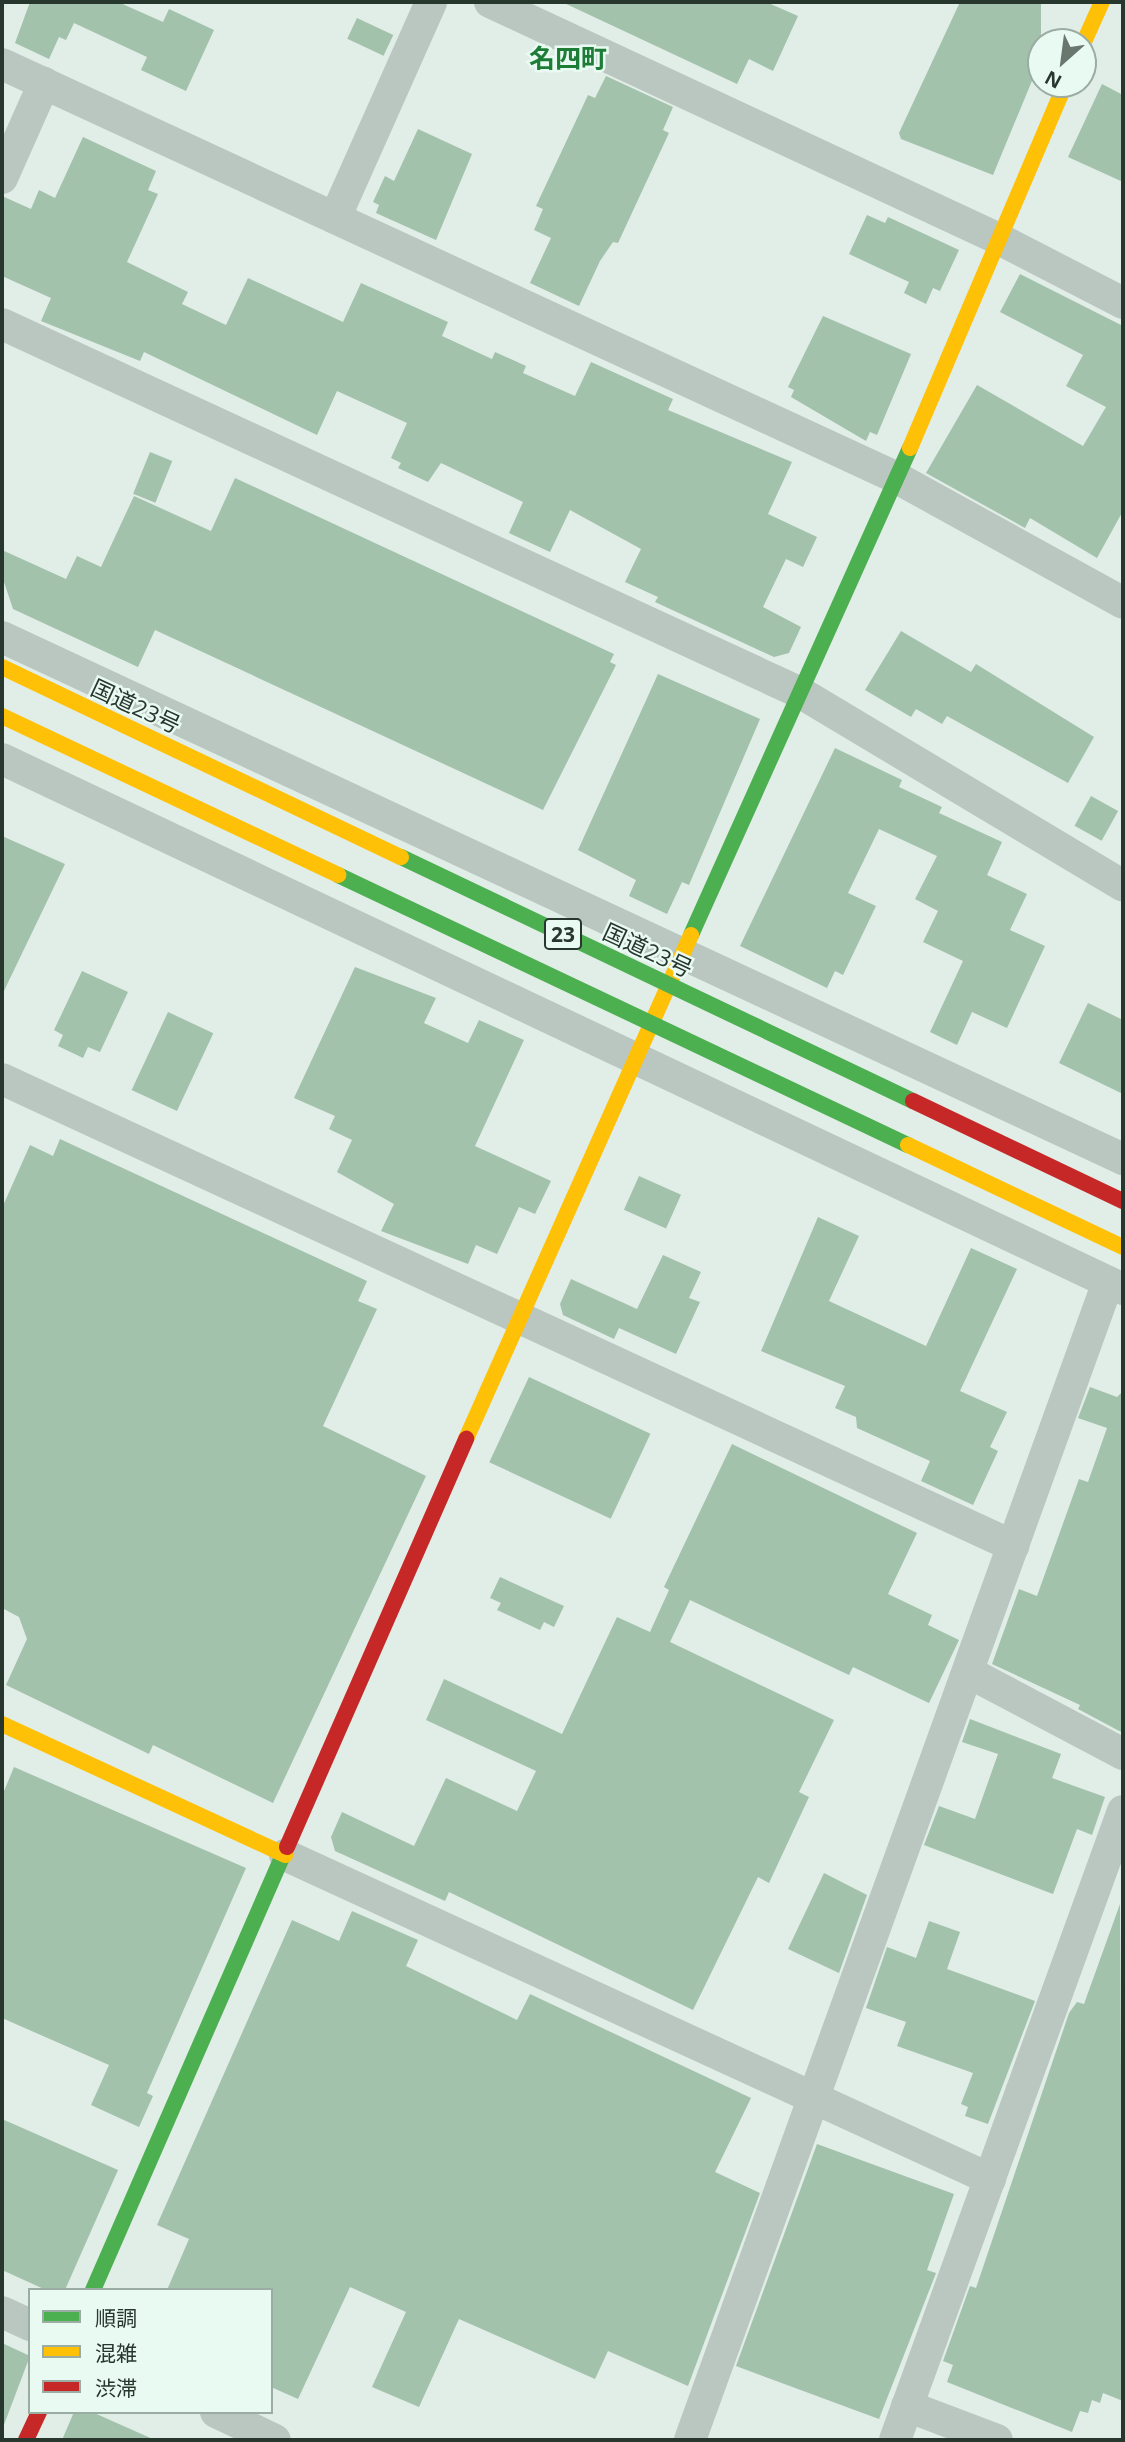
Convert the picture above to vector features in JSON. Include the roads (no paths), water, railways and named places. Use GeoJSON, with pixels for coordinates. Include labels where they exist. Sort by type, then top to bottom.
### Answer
{"type":"FeatureCollection","features":[{"type":"Feature","properties":{"kind":"main road"},"geometry":{"type":"LineString","coordinates":[[1090,28],[1102,2]]}},
{"type":"Feature","properties":{"kind":"main road"},"geometry":{"type":"LineString","coordinates":[[94,2288],[519,1318],[635,1057],[685,956],[897,478],[1059,98]]}},
{"type":"Feature","properties":{"kind":"main road","name":"国道23号"},"geometry":{"type":"LineString","coordinates":[[2,667],[1123,1201]]}},
{"type":"Feature","properties":{"kind":"main road","name":"23"},"geometry":{"type":"LineString","coordinates":[[2,716],[1123,1247]]}},
{"type":"Feature","properties":{"kind":"main road"},"geometry":{"type":"LineString","coordinates":[[2,1724],[285,1855]]}},
{"type":"Feature","properties":{"kind":"main road"},"geometry":{"type":"LineString","coordinates":[[26,2440],[38,2414]]}},
{"type":"Feature","properties":{"kind":"street"},"geometry":{"type":"LineString","coordinates":[[335,218],[431,2]]}},
{"type":"Feature","properties":{"kind":"street"},"geometry":{"type":"LineString","coordinates":[[490,2],[997,238],[1123,303]]}},
{"type":"Feature","properties":{"kind":"street"},"geometry":{"type":"LineString","coordinates":[[2,64],[897,478],[1123,603]]}},
{"type":"Feature","properties":{"kind":"street"},"geometry":{"type":"LineString","coordinates":[[2,178],[44,83]]}},
{"type":"Feature","properties":{"kind":"street"},"geometry":{"type":"LineString","coordinates":[[2,324],[801,693],[1123,886]]}},
{"type":"Feature","properties":{"kind":"street"},"geometry":{"type":"LineString","coordinates":[[2,637],[1123,1159]]}},
{"type":"Feature","properties":{"kind":"street"},"geometry":{"type":"LineString","coordinates":[[2,759],[1116,1285],[1013,1546],[690,2440]]}},
{"type":"Feature","properties":{"kind":"street"},"geometry":{"type":"LineString","coordinates":[[2,1079],[1013,1546]]}},
{"type":"Feature","properties":{"kind":"street"},"geometry":{"type":"LineString","coordinates":[[968,1672],[1123,1754]]}},
{"type":"Feature","properties":{"kind":"street"},"geometry":{"type":"LineString","coordinates":[[895,2440],[1123,1811]]}},
{"type":"Feature","properties":{"kind":"street"},"geometry":{"type":"LineString","coordinates":[[285,1855],[990,2179]]}},
{"type":"Feature","properties":{"kind":"street"},"geometry":{"type":"LineString","coordinates":[[2,2312],[28,2324]]}},
{"type":"Feature","properties":{"kind":"street"},"geometry":{"type":"LineString","coordinates":[[908,2406],[996,2440]]}},
{"type":"Feature","properties":{"kind":"street"},"geometry":{"type":"LineString","coordinates":[[220,2414],[275,2440]]}},
{"type":"Feature","properties":{"kind":"district","name":"名四町"},"geometry":{"type":"Point","coordinates":[568,59]}}]}
